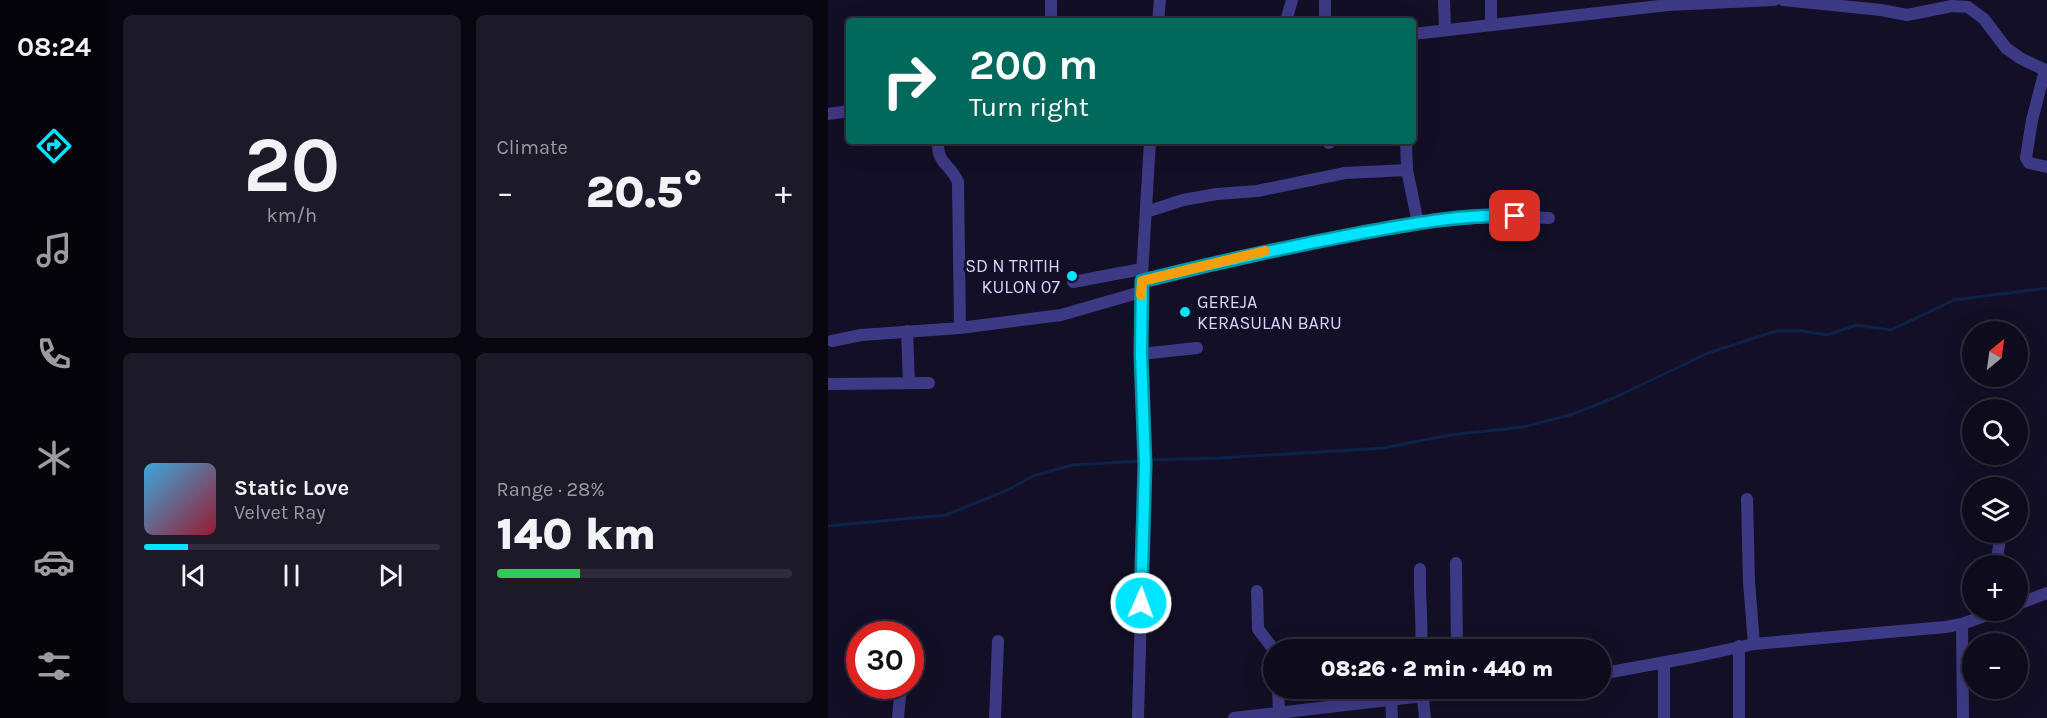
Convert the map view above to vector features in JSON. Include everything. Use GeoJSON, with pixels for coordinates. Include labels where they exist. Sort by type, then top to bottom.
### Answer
{"type":"FeatureCollection","features":[{"type":"Feature","properties":{"kind":"street"},"geometry":{"type":"LineString","coordinates":[[1051,0],[1051,18]]}},
{"type":"Feature","properties":{"kind":"street"},"geometry":{"type":"LineString","coordinates":[[1158,18],[1160,0]]}},
{"type":"Feature","properties":{"kind":"street"},"geometry":{"type":"LineString","coordinates":[[1287,18],[1292,0]]}},
{"type":"Feature","properties":{"kind":"street"},"geometry":{"type":"LineString","coordinates":[[1325,0],[1325,18]]}},
{"type":"Feature","properties":{"kind":"street"},"geometry":{"type":"LineString","coordinates":[[1444,0],[1445,29]]}},
{"type":"Feature","properties":{"kind":"street"},"geometry":{"type":"LineString","coordinates":[[1491,0],[1491,24]]}},
{"type":"Feature","properties":{"kind":"street"},"geometry":{"type":"LineString","coordinates":[[1416,34],[1668,5],[1774,0]]}},
{"type":"Feature","properties":{"kind":"street"},"geometry":{"type":"LineString","coordinates":[[1783,0],[1883,5],[1907,15],[1969,4],[1984,19],[2006,48],[2020,58],[2046,70],[2032,120],[2026,158],[2030,163],[2047,167]]}},
{"type":"Feature","properties":{"kind":"street"},"geometry":{"type":"LineString","coordinates":[[828,114],[846,111]]}},
{"type":"Feature","properties":{"kind":"street"},"geometry":{"type":"LineString","coordinates":[[938,144],[939,156],[958,182],[960,328]]}},
{"type":"Feature","properties":{"kind":"street"},"geometry":{"type":"LineString","coordinates":[[1138,718],[1145,459],[1141,280],[1150,144]]}},
{"type":"Feature","properties":{"kind":"street"},"geometry":{"type":"LineString","coordinates":[[1406,144],[1407,170],[1418,223]]}},
{"type":"Feature","properties":{"kind":"street"},"geometry":{"type":"LineString","coordinates":[[1146,212],[1184,200],[1217,194],[1257,191],[1345,172],[1407,170]]}},
{"type":"Feature","properties":{"kind":"street"},"geometry":{"type":"LineString","coordinates":[[832,341],[861,335],[960,328],[1061,315],[1141,280],[1261,252],[1418,223],[1498,216],[1549,218]]}},
{"type":"Feature","properties":{"kind":"street"},"geometry":{"type":"LineString","coordinates":[[1073,282],[1141,280]]}},
{"type":"Feature","properties":{"kind":"street"},"geometry":{"type":"LineString","coordinates":[[907,331],[909,383]]}},
{"type":"Feature","properties":{"kind":"street"},"geometry":{"type":"LineString","coordinates":[[1141,354],[1197,348]]}},
{"type":"Feature","properties":{"kind":"street"},"geometry":{"type":"LineString","coordinates":[[828,384],[929,383]]}},
{"type":"Feature","properties":{"kind":"street"},"geometry":{"type":"LineString","coordinates":[[1747,499],[1749,582],[1754,644]]}},
{"type":"Feature","properties":{"kind":"street"},"geometry":{"type":"LineString","coordinates":[[1456,563],[1457,639]]}},
{"type":"Feature","properties":{"kind":"street"},"geometry":{"type":"LineString","coordinates":[[1420,569],[1421,639]]}},
{"type":"Feature","properties":{"kind":"street"},"geometry":{"type":"LineString","coordinates":[[1257,591],[1258,629],[1266,639]]}},
{"type":"Feature","properties":{"kind":"street"},"geometry":{"type":"LineString","coordinates":[[2028,600],[2047,592]]}},
{"type":"Feature","properties":{"kind":"street"},"geometry":{"type":"LineString","coordinates":[[1611,672],[1739,646],[1945,627],[1970,621]]}},
{"type":"Feature","properties":{"kind":"street"},"geometry":{"type":"LineString","coordinates":[[1962,624],[1963,718]]}},
{"type":"Feature","properties":{"kind":"street"},"geometry":{"type":"LineString","coordinates":[[995,718],[998,641]]}},
{"type":"Feature","properties":{"kind":"street"},"geometry":{"type":"LineString","coordinates":[[1739,646],[1739,718]]}},
{"type":"Feature","properties":{"kind":"street"},"geometry":{"type":"LineString","coordinates":[[1664,663],[1664,718]]}},
{"type":"Feature","properties":{"kind":"street"},"geometry":{"type":"LineString","coordinates":[[898,718],[900,699]]}},
{"type":"Feature","properties":{"kind":"street"},"geometry":{"type":"LineString","coordinates":[[1278,699],[1279,712]]}},
{"type":"Feature","properties":{"kind":"street"},"geometry":{"type":"LineString","coordinates":[[1234,718],[1279,712],[1317,713],[1391,699],[1392,718]]}},
{"type":"Feature","properties":{"kind":"street"},"geometry":{"type":"LineString","coordinates":[[1423,699],[1425,718]]}},
{"type":"Feature","properties":{"kind":"waterway"},"geometry":{"type":"LineString","coordinates":[[1149,460],[1383,448],[1450,435],[1523,427],[1570,415],[1614,398],[1708,353],[1776,331],[1803,331],[1827,335],[1856,325],[1891,330],[1954,300],[2047,288]]}},
{"type":"Feature","properties":{"kind":"waterway"},"geometry":{"type":"LineString","coordinates":[[828,526],[946,515],[1008,490],[1033,476],[1072,465],[1143,461]]}},
{"type":"Feature","properties":{"kind":"slow traffic"},"geometry":{"type":"LineString","coordinates":[[1141,295],[1142,281],[1265,251]]}},
{"type":"Feature","properties":{"kind":"place","name":"SD N TRITIH KULON 07"},"geometry":{"type":"Point","coordinates":[1072,276]}},
{"type":"Feature","properties":{"kind":"place","name":"GEREJA KERASULAN BARU"},"geometry":{"type":"Point","coordinates":[1185,312]}},
{"type":"Feature","properties":{"kind":"route"},"geometry":{"type":"LineString","coordinates":[[1141,603],[1145,465],[1141,354],[1142,281],[1261,252],[1418,223],[1458,218],[1515,216]]}}]}
